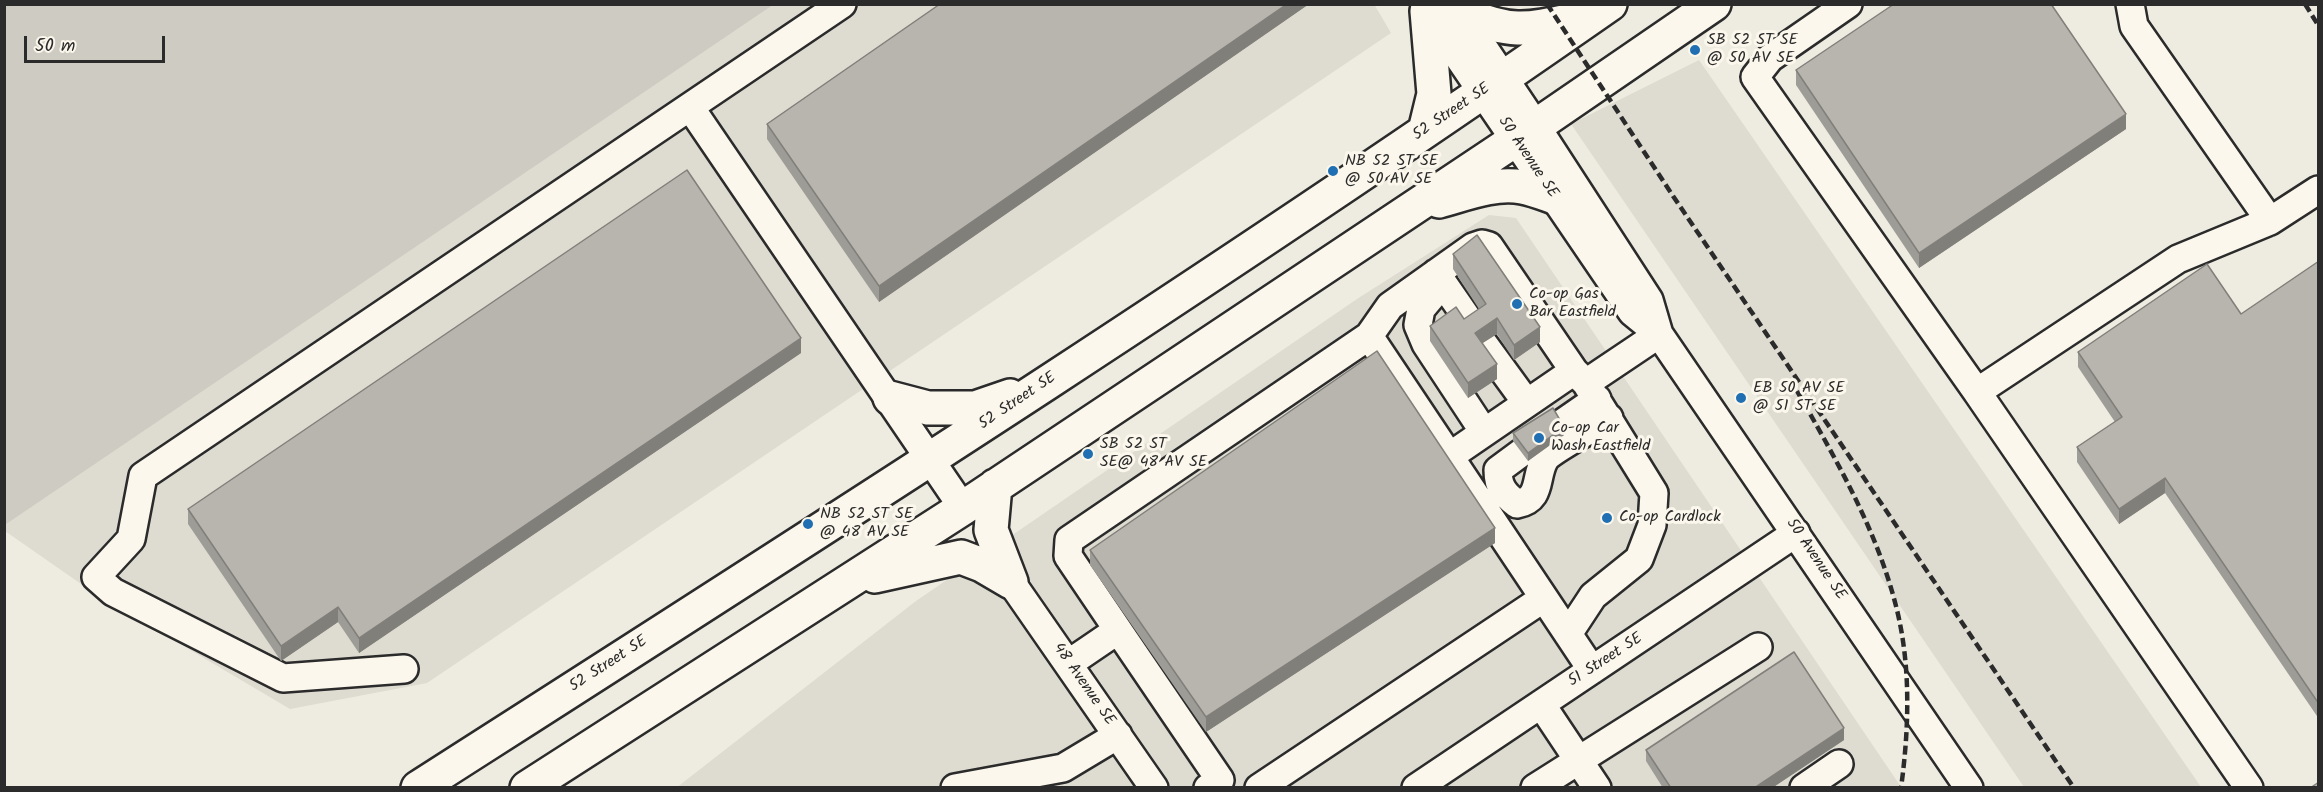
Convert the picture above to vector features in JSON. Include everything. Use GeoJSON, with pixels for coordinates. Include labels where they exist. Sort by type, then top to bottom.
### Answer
{"type":"FeatureCollection","features":[{"type":"Feature","properties":{"kind":"main road"},"geometry":{"type":"LineString","coordinates":[[527,788],[848,584],[1526,133],[1714,4]]}},
{"type":"Feature","properties":{"kind":"main road"},"geometry":{"type":"LineString","coordinates":[[1425,131],[1432,110],[1441,8],[1498,27],[1527,29],[1602,10]]}},
{"type":"Feature","properties":{"kind":"main road","name":"52 Street SE"},"geometry":{"type":"LineString","coordinates":[[418,788],[931,459],[1425,131],[1602,10]]}},
{"type":"Feature","properties":{"kind":"main road"},"geometry":{"type":"LineString","coordinates":[[1414,207],[1490,187],[1522,187],[1554,196]]}},
{"type":"Feature","properties":{"kind":"main road"},"geometry":{"type":"LineString","coordinates":[[890,398],[928,408],[975,408],[1040,386]]}},
{"type":"Feature","properties":{"kind":"main road"},"geometry":{"type":"LineString","coordinates":[[995,486],[992,530],[1011,582]]}},
{"type":"Feature","properties":{"kind":"main road"},"geometry":{"type":"LineString","coordinates":[[848,584],[896,570],[961,556],[1011,582]]}},
{"type":"Feature","properties":{"kind":"street"},"geometry":{"type":"LineString","coordinates":[[404,669],[283,678],[113,592],[96,576],[131,539],[143,476],[842,4]]}},
{"type":"Feature","properties":{"kind":"street"},"geometry":{"type":"LineString","coordinates":[[1848,4],[1770,58],[1755,77],[1977,392],[2249,788]]}},
{"type":"Feature","properties":{"kind":"street"},"geometry":{"type":"LineString","coordinates":[[2130,4],[2134,27],[2270,221]]}},
{"type":"Feature","properties":{"kind":"street","name":"50 Avenue SE"},"geometry":{"type":"LineString","coordinates":[[1441,8],[1526,133],[1649,300],[1659,334]]}},
{"type":"Feature","properties":{"kind":"street"},"geometry":{"type":"LineString","coordinates":[[690,107],[963,508]]}},
{"type":"Feature","properties":{"kind":"street","name":"50 Avenue SE"},"geometry":{"type":"LineString","coordinates":[[1526,133],[1554,196],[1632,312],[1659,334],[1969,788]]}},
{"type":"Feature","properties":{"kind":"street"},"geometry":{"type":"LineString","coordinates":[[1977,392],[2178,259],[2270,221],[2319,190]]}},
{"type":"Feature","properties":{"kind":"street"},"geometry":{"type":"LineString","coordinates":[[1484,432],[1426,344],[1418,325],[1420,309],[1448,285],[1473,247],[1482,244],[1490,246],[1495,264],[1511,289],[1534,323],[1591,393],[1654,493],[1652,525],[1638,559],[1593,596],[1568,634]]}},
{"type":"Feature","properties":{"kind":"street"},"geometry":{"type":"LineString","coordinates":[[1448,285],[1483,333],[1526,402]]}},
{"type":"Feature","properties":{"kind":"street"},"geometry":{"type":"LineString","coordinates":[[1222,785],[1068,556],[1069,540],[1369,336],[1390,306],[1448,285]]}},
{"type":"Feature","properties":{"kind":"street"},"geometry":{"type":"LineString","coordinates":[[1558,426],[1591,393],[1659,334]]}},
{"type":"Feature","properties":{"kind":"street"},"geometry":{"type":"LineString","coordinates":[[1369,336],[1592,670]]}},
{"type":"Feature","properties":{"kind":"street"},"geometry":{"type":"LineString","coordinates":[[1450,456],[1526,402],[1591,393]]}},
{"type":"Feature","properties":{"kind":"street"},"geometry":{"type":"LineString","coordinates":[[1497,528],[1517,504],[1526,502],[1535,493],[1546,457],[1591,393]]}},
{"type":"Feature","properties":{"kind":"street"},"geometry":{"type":"LineString","coordinates":[[1517,504],[1505,494],[1498,482],[1498,470],[1521,453]]}},
{"type":"Feature","properties":{"kind":"street","name":"51 Street SE"},"geometry":{"type":"LineString","coordinates":[[1416,788],[1796,533]]}},
{"type":"Feature","properties":{"kind":"street","name":"48 Avenue SE"},"geometry":{"type":"LineString","coordinates":[[1011,582],[1154,788]]}},
{"type":"Feature","properties":{"kind":"street"},"geometry":{"type":"LineString","coordinates":[[1259,788],[1544,598]]}},
{"type":"Feature","properties":{"kind":"street"},"geometry":{"type":"LineString","coordinates":[[1068,664],[1118,630]]}},
{"type":"Feature","properties":{"kind":"street"},"geometry":{"type":"LineString","coordinates":[[1535,788],[1758,647]]}},
{"type":"Feature","properties":{"kind":"street"},"geometry":{"type":"LineString","coordinates":[[1541,704],[1597,788]]}},
{"type":"Feature","properties":{"kind":"street"},"geometry":{"type":"LineString","coordinates":[[955,788],[1063,768],[1118,735]]}},
{"type":"Feature","properties":{"kind":"street"},"geometry":{"type":"LineString","coordinates":[[1804,788],[1839,764]]}},
{"type":"Feature","properties":{"kind":"shaded area"},"geometry":{"type":"Polygon","coordinates":[[[5,4],[773,4],[773,5],[5,525],[5,4]]]}},
{"type":"Feature","properties":{"kind":"shaded area"},"geometry":{"type":"Polygon","coordinates":[[[1374,4],[1391,33],[427,683],[290,709],[94,593],[5,531],[5,525],[773,5],[1374,4]]]}},
{"type":"Feature","properties":{"kind":"shaded area"},"geometry":{"type":"Polygon","coordinates":[[[1699,60],[2201,787],[2024,787],[1571,124],[1699,60]]]}},
{"type":"Feature","properties":{"kind":"shaded area"},"geometry":{"type":"Polygon","coordinates":[[[1489,215],[1516,218],[1901,787],[676,788],[916,601],[1357,299],[1489,215]]]}},
{"type":"Feature","properties":{"kind":"building"},"geometry":{"type":"Polygon","coordinates":[[[940,4],[1287,4],[879,286],[767,124],[940,4]]]}},
{"type":"Feature","properties":{"kind":"building"},"geometry":{"type":"Polygon","coordinates":[[[1894,4],[2051,4],[2126,114],[1919,253],[1796,70],[1894,4]]]}},
{"type":"Feature","properties":{"kind":"building"},"geometry":{"type":"Polygon","coordinates":[[[687,170],[801,338],[359,638],[338,607],[281,646],[188,509],[687,170]]]}},
{"type":"Feature","properties":{"kind":"building"},"geometry":{"type":"Polygon","coordinates":[[[1477,235],[1540,327],[1514,345],[1497,318],[1475,333],[1497,364],[1468,383],[1430,326],[1456,307],[1464,319],[1486,304],[1453,254],[1477,235]]]}},
{"type":"Feature","properties":{"kind":"building"},"geometry":{"type":"Polygon","coordinates":[[[2319,261],[2319,704],[2165,478],[2119,509],[2077,447],[2122,417],[2078,352],[2207,264],[2241,314],[2319,261]]]}},
{"type":"Feature","properties":{"kind":"building"},"geometry":{"type":"Polygon","coordinates":[[[1377,351],[1495,528],[1206,717],[1090,550],[1377,351]]]}},
{"type":"Feature","properties":{"kind":"building","name":"Co-op Car Wash Eastfield"},"geometry":{"type":"Polygon","coordinates":[[[1553,408],[1564,427],[1528,453],[1513,433],[1553,408]]]}},
{"type":"Feature","properties":{"kind":"building"},"geometry":{"type":"Polygon","coordinates":[[[1794,652],[1844,728],[1754,788],[1671,788],[1646,750],[1794,652]]]}},
{"type":"Feature","properties":{"kind":"building"},"geometry":{"type":"Polygon","coordinates":[[[2319,782],[2319,788],[2310,788],[2319,782]]]}},
{"type":"Feature","properties":{"kind":"railway"},"geometry":{"type":"LineString","coordinates":[[1547,4],[1673,196],[2074,788]]}},
{"type":"Feature","properties":{"kind":"railway"},"geometry":{"type":"LineString","coordinates":[[2305,4],[2318,25]]}},
{"type":"Feature","properties":{"kind":"railway"},"geometry":{"type":"LineString","coordinates":[[1797,391],[1841,470],[1868,525],[1897,610],[1907,676],[1906,743],[1901,788]]}},
{"type":"Feature","properties":{"kind":"place","name":"SB 52 ST SE @ 50 AV SE"},"geometry":{"type":"Point","coordinates":[1695,50]}},
{"type":"Feature","properties":{"kind":"place","name":"NB 52 ST SE @ 50 AV SE"},"geometry":{"type":"Point","coordinates":[1333,171]}},
{"type":"Feature","properties":{"kind":"place","name":"Co-op Gas Bar Eastfield"},"geometry":{"type":"Point","coordinates":[1517,304]}},
{"type":"Feature","properties":{"kind":"place","name":"EB 50 AV SE @ 51 ST SE"},"geometry":{"type":"Point","coordinates":[1741,398]}},
{"type":"Feature","properties":{"kind":"place","name":"Co-op Car Wash Eastfield"},"geometry":{"type":"Point","coordinates":[1539,438]}},
{"type":"Feature","properties":{"kind":"place","name":"SB 52 ST SE@ 48 AV SE"},"geometry":{"type":"Point","coordinates":[1088,454]}},
{"type":"Feature","properties":{"kind":"place","name":"Co-op Cardlock"},"geometry":{"type":"Point","coordinates":[1607,518]}},
{"type":"Feature","properties":{"kind":"place","name":"NB 52 ST SE @ 48 AV SE"},"geometry":{"type":"Point","coordinates":[808,524]}}]}
